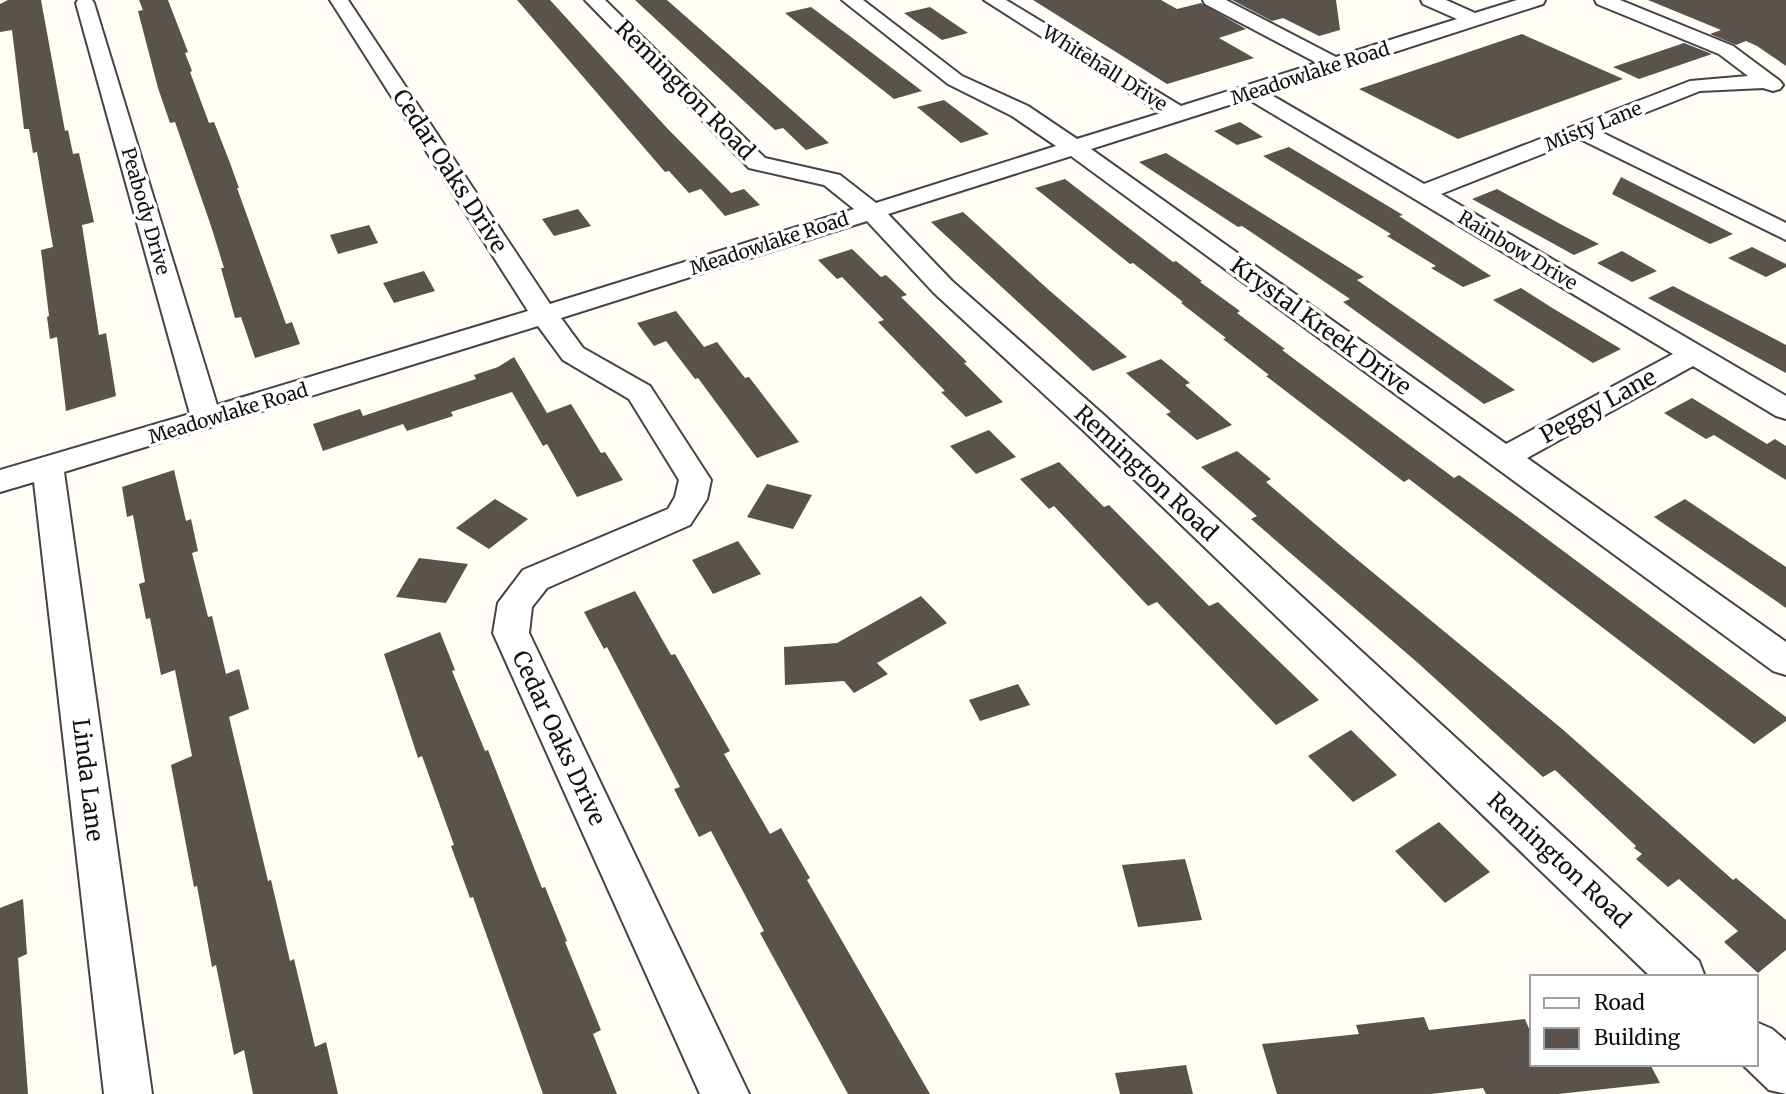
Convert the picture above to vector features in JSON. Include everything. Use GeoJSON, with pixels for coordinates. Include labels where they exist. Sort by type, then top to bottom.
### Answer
{"type":"FeatureCollection","features":[{"type":"Feature","properties":{"kind":"street","name":"Cedar Oaks Drive"},"geometry":{"type":"LineString","coordinates":[[339,0],[544,315],[573,354],[640,393],[695,480],[691,499],[679,517],[535,579],[515,603],[510,633],[725,1094]]}},
{"type":"Feature","properties":{"kind":"street","name":"Remington Road"},"geometry":{"type":"LineString","coordinates":[[594,0],[757,163],[832,180],[871,211],[943,287],[1094,423],[1681,975]]}},
{"type":"Feature","properties":{"kind":"street","name":"Krystal Kreek Drive"},"geometry":{"type":"LineString","coordinates":[[852,0],[955,80],[1020,111],[1073,147],[1786,661]]}},
{"type":"Feature","properties":{"kind":"street","name":"Whitehall Drive"},"geometry":{"type":"LineString","coordinates":[[993,0],[1180,114]]}},
{"type":"Feature","properties":{"kind":"street"},"geometry":{"type":"LineString","coordinates":[[1212,0],[1336,65]]}},
{"type":"Feature","properties":{"kind":"street"},"geometry":{"type":"LineString","coordinates":[[1430,0],[1475,20]]}},
{"type":"Feature","properties":{"kind":"street","name":"Meadowlake Road"},"geometry":{"type":"LineString","coordinates":[[0,481],[544,315],[1536,0]]}},
{"type":"Feature","properties":{"kind":"street"},"geometry":{"type":"LineString","coordinates":[[1604,0],[1726,50],[1777,87]]}},
{"type":"Feature","properties":{"kind":"street","name":"Peabody Drive"},"geometry":{"type":"LineString","coordinates":[[85,3],[207,420]]}},
{"type":"Feature","properties":{"kind":"street","name":"Misty Lane"},"geometry":{"type":"LineString","coordinates":[[1422,193],[1697,85],[1777,87]]}},
{"type":"Feature","properties":{"kind":"street","name":"Rainbow Drive"},"geometry":{"type":"LineString","coordinates":[[1250,91],[1786,409]]}},
{"type":"Feature","properties":{"kind":"street"},"geometry":{"type":"LineString","coordinates":[[1581,131],[1786,233]]}},
{"type":"Feature","properties":{"kind":"street","name":"Peggy Lane"},"geometry":{"type":"LineString","coordinates":[[1504,458],[1693,355]]}},
{"type":"Feature","properties":{"kind":"street","name":"Linda Lane"},"geometry":{"type":"LineString","coordinates":[[48,467],[128,1094]]}},
{"type":"Feature","properties":{"kind":"street"},"geometry":{"type":"LineString","coordinates":[[1758,1047],[1786,1073]]}},
{"type":"Feature","properties":{"kind":"building"},"geometry":{"type":"Polygon","coordinates":[[[8,0],[41,0],[65,131],[68,130],[73,154],[79,153],[94,222],[82,225],[99,335],[106,333],[116,396],[66,411],[57,337],[50,339],[47,317],[41,250],[53,247],[37,152],[33,153],[29,129],[24,129],[12,30],[0,32],[0,4],[8,0]]]}},
{"type":"Feature","properties":{"kind":"building"},"geometry":{"type":"Polygon","coordinates":[[[139,0],[168,0],[188,52],[185,53],[192,71],[190,72],[209,123],[214,122],[230,163],[286,324],[292,322],[300,344],[255,358],[241,317],[235,318],[211,226],[175,122],[170,123],[158,88],[138,11],[143,10],[139,0]]]}},
{"type":"Feature","properties":{"kind":"building"},"geometry":{"type":"Polygon","coordinates":[[[517,0],[550,0],[666,127],[731,193],[744,189],[760,205],[725,216],[701,189],[689,193],[669,171],[665,172],[517,0]]]}},
{"type":"Feature","properties":{"kind":"building"},"geometry":{"type":"Polygon","coordinates":[[[635,0],[667,0],[829,143],[806,150],[783,128],[775,130],[635,0]]]}},
{"type":"Feature","properties":{"kind":"building"},"geometry":{"type":"Polygon","coordinates":[[[1033,0],[1161,0],[1177,9],[1201,3],[1246,29],[1219,38],[1254,58],[1167,84],[1033,0]]]}},
{"type":"Feature","properties":{"kind":"building"},"geometry":{"type":"Polygon","coordinates":[[[1232,0],[1336,0],[1340,30],[1319,36],[1283,18],[1272,21],[1232,0]]]}},
{"type":"Feature","properties":{"kind":"building"},"geometry":{"type":"Polygon","coordinates":[[[1648,0],[1786,0],[1786,66],[1757,46],[1746,41],[1736,45],[1710,34],[1721,30],[1648,0]]]}},
{"type":"Feature","properties":{"kind":"building"},"geometry":{"type":"Polygon","coordinates":[[[811,7],[922,91],[894,99],[785,13],[811,7]]]}},
{"type":"Feature","properties":{"kind":"building"},"geometry":{"type":"Polygon","coordinates":[[[930,7],[968,33],[942,40],[904,13],[930,7]]]}},
{"type":"Feature","properties":{"kind":"building"},"geometry":{"type":"Polygon","coordinates":[[[1522,34],[1623,79],[1458,139],[1359,89],[1522,34]]]}},
{"type":"Feature","properties":{"kind":"building"},"geometry":{"type":"Polygon","coordinates":[[[1684,43],[1712,54],[1639,79],[1613,67],[1684,43]]]}},
{"type":"Feature","properties":{"kind":"building"},"geometry":{"type":"Polygon","coordinates":[[[944,100],[989,134],[961,143],[917,107],[944,100]]]}},
{"type":"Feature","properties":{"kind":"building"},"geometry":{"type":"Polygon","coordinates":[[[1240,122],[1263,137],[1237,145],[1214,131],[1240,122]]]}},
{"type":"Feature","properties":{"kind":"building"},"geometry":{"type":"Polygon","coordinates":[[[1289,147],[1403,215],[1399,216],[1491,276],[1463,287],[1431,268],[1436,266],[1387,236],[1391,234],[1263,156],[1289,147]]]}},
{"type":"Feature","properties":{"kind":"building"},"geometry":{"type":"Polygon","coordinates":[[[1166,153],[1364,277],[1357,280],[1515,390],[1484,404],[1343,302],[1350,299],[1242,226],[1238,227],[1139,162],[1166,153]]]}},
{"type":"Feature","properties":{"kind":"building"},"geometry":{"type":"Polygon","coordinates":[[[1621,177],[1733,234],[1710,244],[1612,194],[1621,177]]]}},
{"type":"Feature","properties":{"kind":"building"},"geometry":{"type":"Polygon","coordinates":[[[1065,179],[1202,281],[1200,282],[1240,311],[1237,313],[1285,349],[1282,350],[1454,478],[1459,475],[1519,518],[1786,717],[1786,721],[1754,744],[1409,479],[1404,482],[1266,376],[1269,375],[1223,339],[1226,338],[1181,303],[1183,302],[1133,263],[1130,264],[1035,188],[1065,179]]]}},
{"type":"Feature","properties":{"kind":"building"},"geometry":{"type":"Polygon","coordinates":[[[1497,189],[1599,244],[1574,255],[1472,199],[1497,189]]]}},
{"type":"Feature","properties":{"kind":"building"},"geometry":{"type":"Polygon","coordinates":[[[578,209],[591,226],[554,236],[542,219],[578,209]]]}},
{"type":"Feature","properties":{"kind":"building"},"geometry":{"type":"Polygon","coordinates":[[[963,212],[1127,357],[1093,371],[931,222],[963,212]]]}},
{"type":"Feature","properties":{"kind":"building"},"geometry":{"type":"Polygon","coordinates":[[[369,225],[378,243],[338,254],[330,235],[369,225]]]}},
{"type":"Feature","properties":{"kind":"building"},"geometry":{"type":"Polygon","coordinates":[[[1752,247],[1786,264],[1786,267],[1766,277],[1728,258],[1752,247]]]}},
{"type":"Feature","properties":{"kind":"building"},"geometry":{"type":"Polygon","coordinates":[[[852,249],[881,277],[886,275],[907,295],[901,297],[1003,402],[966,417],[941,392],[945,391],[878,322],[884,320],[842,277],[837,279],[818,260],[852,249]]]}},
{"type":"Feature","properties":{"kind":"building"},"geometry":{"type":"Polygon","coordinates":[[[1622,251],[1657,271],[1632,282],[1597,263],[1622,251]]]}},
{"type":"Feature","properties":{"kind":"building"},"geometry":{"type":"Polygon","coordinates":[[[424,271],[435,291],[394,303],[383,283],[424,271]]]}},
{"type":"Feature","properties":{"kind":"building"},"geometry":{"type":"Polygon","coordinates":[[[1673,286],[1786,345],[1786,373],[1648,298],[1673,286]]]}},
{"type":"Feature","properties":{"kind":"building"},"geometry":{"type":"Polygon","coordinates":[[[1521,288],[1621,349],[1593,363],[1493,300],[1521,288]]]}},
{"type":"Feature","properties":{"kind":"building"},"geometry":{"type":"Polygon","coordinates":[[[676,311],[704,347],[717,342],[745,378],[749,377],[799,442],[757,458],[698,378],[695,379],[666,341],[654,346],[637,323],[676,311]]]}},
{"type":"Feature","properties":{"kind":"building"},"geometry":{"type":"Polygon","coordinates":[[[514,357],[547,413],[571,404],[601,453],[605,452],[623,480],[577,497],[547,444],[543,446],[512,392],[451,412],[453,416],[407,431],[403,424],[323,451],[313,424],[360,409],[363,416],[476,379],[474,375],[498,367],[514,357]]]}},
{"type":"Feature","properties":{"kind":"building"},"geometry":{"type":"Polygon","coordinates":[[[1161,359],[1190,383],[1185,385],[1232,425],[1197,440],[1166,414],[1171,412],[1126,373],[1161,359]]]}},
{"type":"Feature","properties":{"kind":"building"},"geometry":{"type":"Polygon","coordinates":[[[1692,398],[1767,444],[1775,439],[1786,446],[1786,480],[1714,435],[1706,439],[1664,413],[1692,398]]]}},
{"type":"Feature","properties":{"kind":"building"},"geometry":{"type":"Polygon","coordinates":[[[989,430],[1016,457],[976,474],[950,446],[989,430]]]}},
{"type":"Feature","properties":{"kind":"building"},"geometry":{"type":"Polygon","coordinates":[[[1237,451],[1271,479],[1266,482],[1342,547],[1561,728],[1733,880],[1736,878],[1786,920],[1786,950],[1758,973],[1724,942],[1738,931],[1679,879],[1668,887],[1636,859],[1642,854],[1634,848],[1636,846],[1555,770],[1543,777],[1418,663],[1251,519],[1257,516],[1201,467],[1237,451]]]}},
{"type":"Feature","properties":{"kind":"building"},"geometry":{"type":"Polygon","coordinates":[[[1059,462],[1104,507],[1109,505],[1209,606],[1218,602],[1319,700],[1276,725],[1157,602],[1148,606],[1054,506],[1049,509],[1020,479],[1059,462]]]}},
{"type":"Feature","properties":{"kind":"building"},"geometry":{"type":"Polygon","coordinates":[[[174,470],[186,521],[191,519],[198,551],[192,553],[208,617],[212,616],[226,674],[239,669],[249,709],[229,717],[268,881],[271,880],[290,961],[294,959],[315,1047],[326,1042],[338,1094],[253,1094],[244,1050],[234,1055],[216,965],[212,967],[197,886],[194,887],[171,765],[192,756],[175,670],[161,675],[150,618],[146,619],[139,584],[145,582],[133,515],[127,517],[122,487],[174,470]]]}},
{"type":"Feature","properties":{"kind":"building"},"geometry":{"type":"Polygon","coordinates":[[[767,484],[812,495],[793,529],[747,517],[767,484]]]}},
{"type":"Feature","properties":{"kind":"building"},"geometry":{"type":"Polygon","coordinates":[[[495,499],[528,519],[489,549],[456,528],[495,499]]]}},
{"type":"Feature","properties":{"kind":"building"},"geometry":{"type":"Polygon","coordinates":[[[1685,499],[1786,567],[1786,608],[1654,517],[1685,499]]]}},
{"type":"Feature","properties":{"kind":"building"},"geometry":{"type":"Polygon","coordinates":[[[738,541],[761,574],[713,594],[692,560],[738,541]]]}},
{"type":"Feature","properties":{"kind":"building"},"geometry":{"type":"Polygon","coordinates":[[[419,558],[468,564],[446,603],[396,597],[419,558]]]}},
{"type":"Feature","properties":{"kind":"building"},"geometry":{"type":"Polygon","coordinates":[[[635,591],[671,655],[675,654],[730,751],[724,754],[770,834],[781,828],[810,878],[807,880],[930,1094],[848,1094],[760,933],[764,931],[711,831],[699,837],[674,789],[680,787],[607,647],[604,649],[584,612],[635,591]]]}},
{"type":"Feature","properties":{"kind":"building"},"geometry":{"type":"Polygon","coordinates":[[[921,596],[947,623],[877,663],[888,674],[854,693],[844,681],[785,685],[784,647],[837,643],[921,596]]]}},
{"type":"Feature","properties":{"kind":"building"},"geometry":{"type":"Polygon","coordinates":[[[440,632],[455,670],[452,671],[485,751],[488,750],[542,888],[545,887],[567,941],[565,942],[601,1030],[593,1034],[617,1094],[543,1094],[473,897],[470,898],[451,846],[454,845],[422,756],[418,758],[384,654],[440,632]]]}},
{"type":"Feature","properties":{"kind":"building"},"geometry":{"type":"Polygon","coordinates":[[[1018,684],[1030,705],[980,721],[969,700],[1018,684]]]}},
{"type":"Feature","properties":{"kind":"building"},"geometry":{"type":"Polygon","coordinates":[[[1351,730],[1397,775],[1353,802],[1308,756],[1351,730]]]}},
{"type":"Feature","properties":{"kind":"building"},"geometry":{"type":"Polygon","coordinates":[[[1439,822],[1490,872],[1445,903],[1395,851],[1439,822]]]}},
{"type":"Feature","properties":{"kind":"building"},"geometry":{"type":"Polygon","coordinates":[[[1185,859],[1202,920],[1138,927],[1122,865],[1185,859]]]}},
{"type":"Feature","properties":{"kind":"building"},"geometry":{"type":"Polygon","coordinates":[[[23,899],[27,954],[18,958],[28,1094],[0,1094],[0,908],[23,899]]]}},
{"type":"Feature","properties":{"kind":"building"},"geometry":{"type":"Polygon","coordinates":[[[1424,1017],[1429,1030],[1525,1019],[1530,1031],[1530,1066],[1651,1066],[1660,1083],[1558,1094],[1486,1094],[1483,1088],[1431,1094],[1277,1094],[1262,1044],[1359,1034],[1356,1025],[1424,1017]]]}},
{"type":"Feature","properties":{"kind":"building"},"geometry":{"type":"Polygon","coordinates":[[[1186,1065],[1193,1094],[1120,1094],[1115,1073],[1186,1065]]]}}]}
